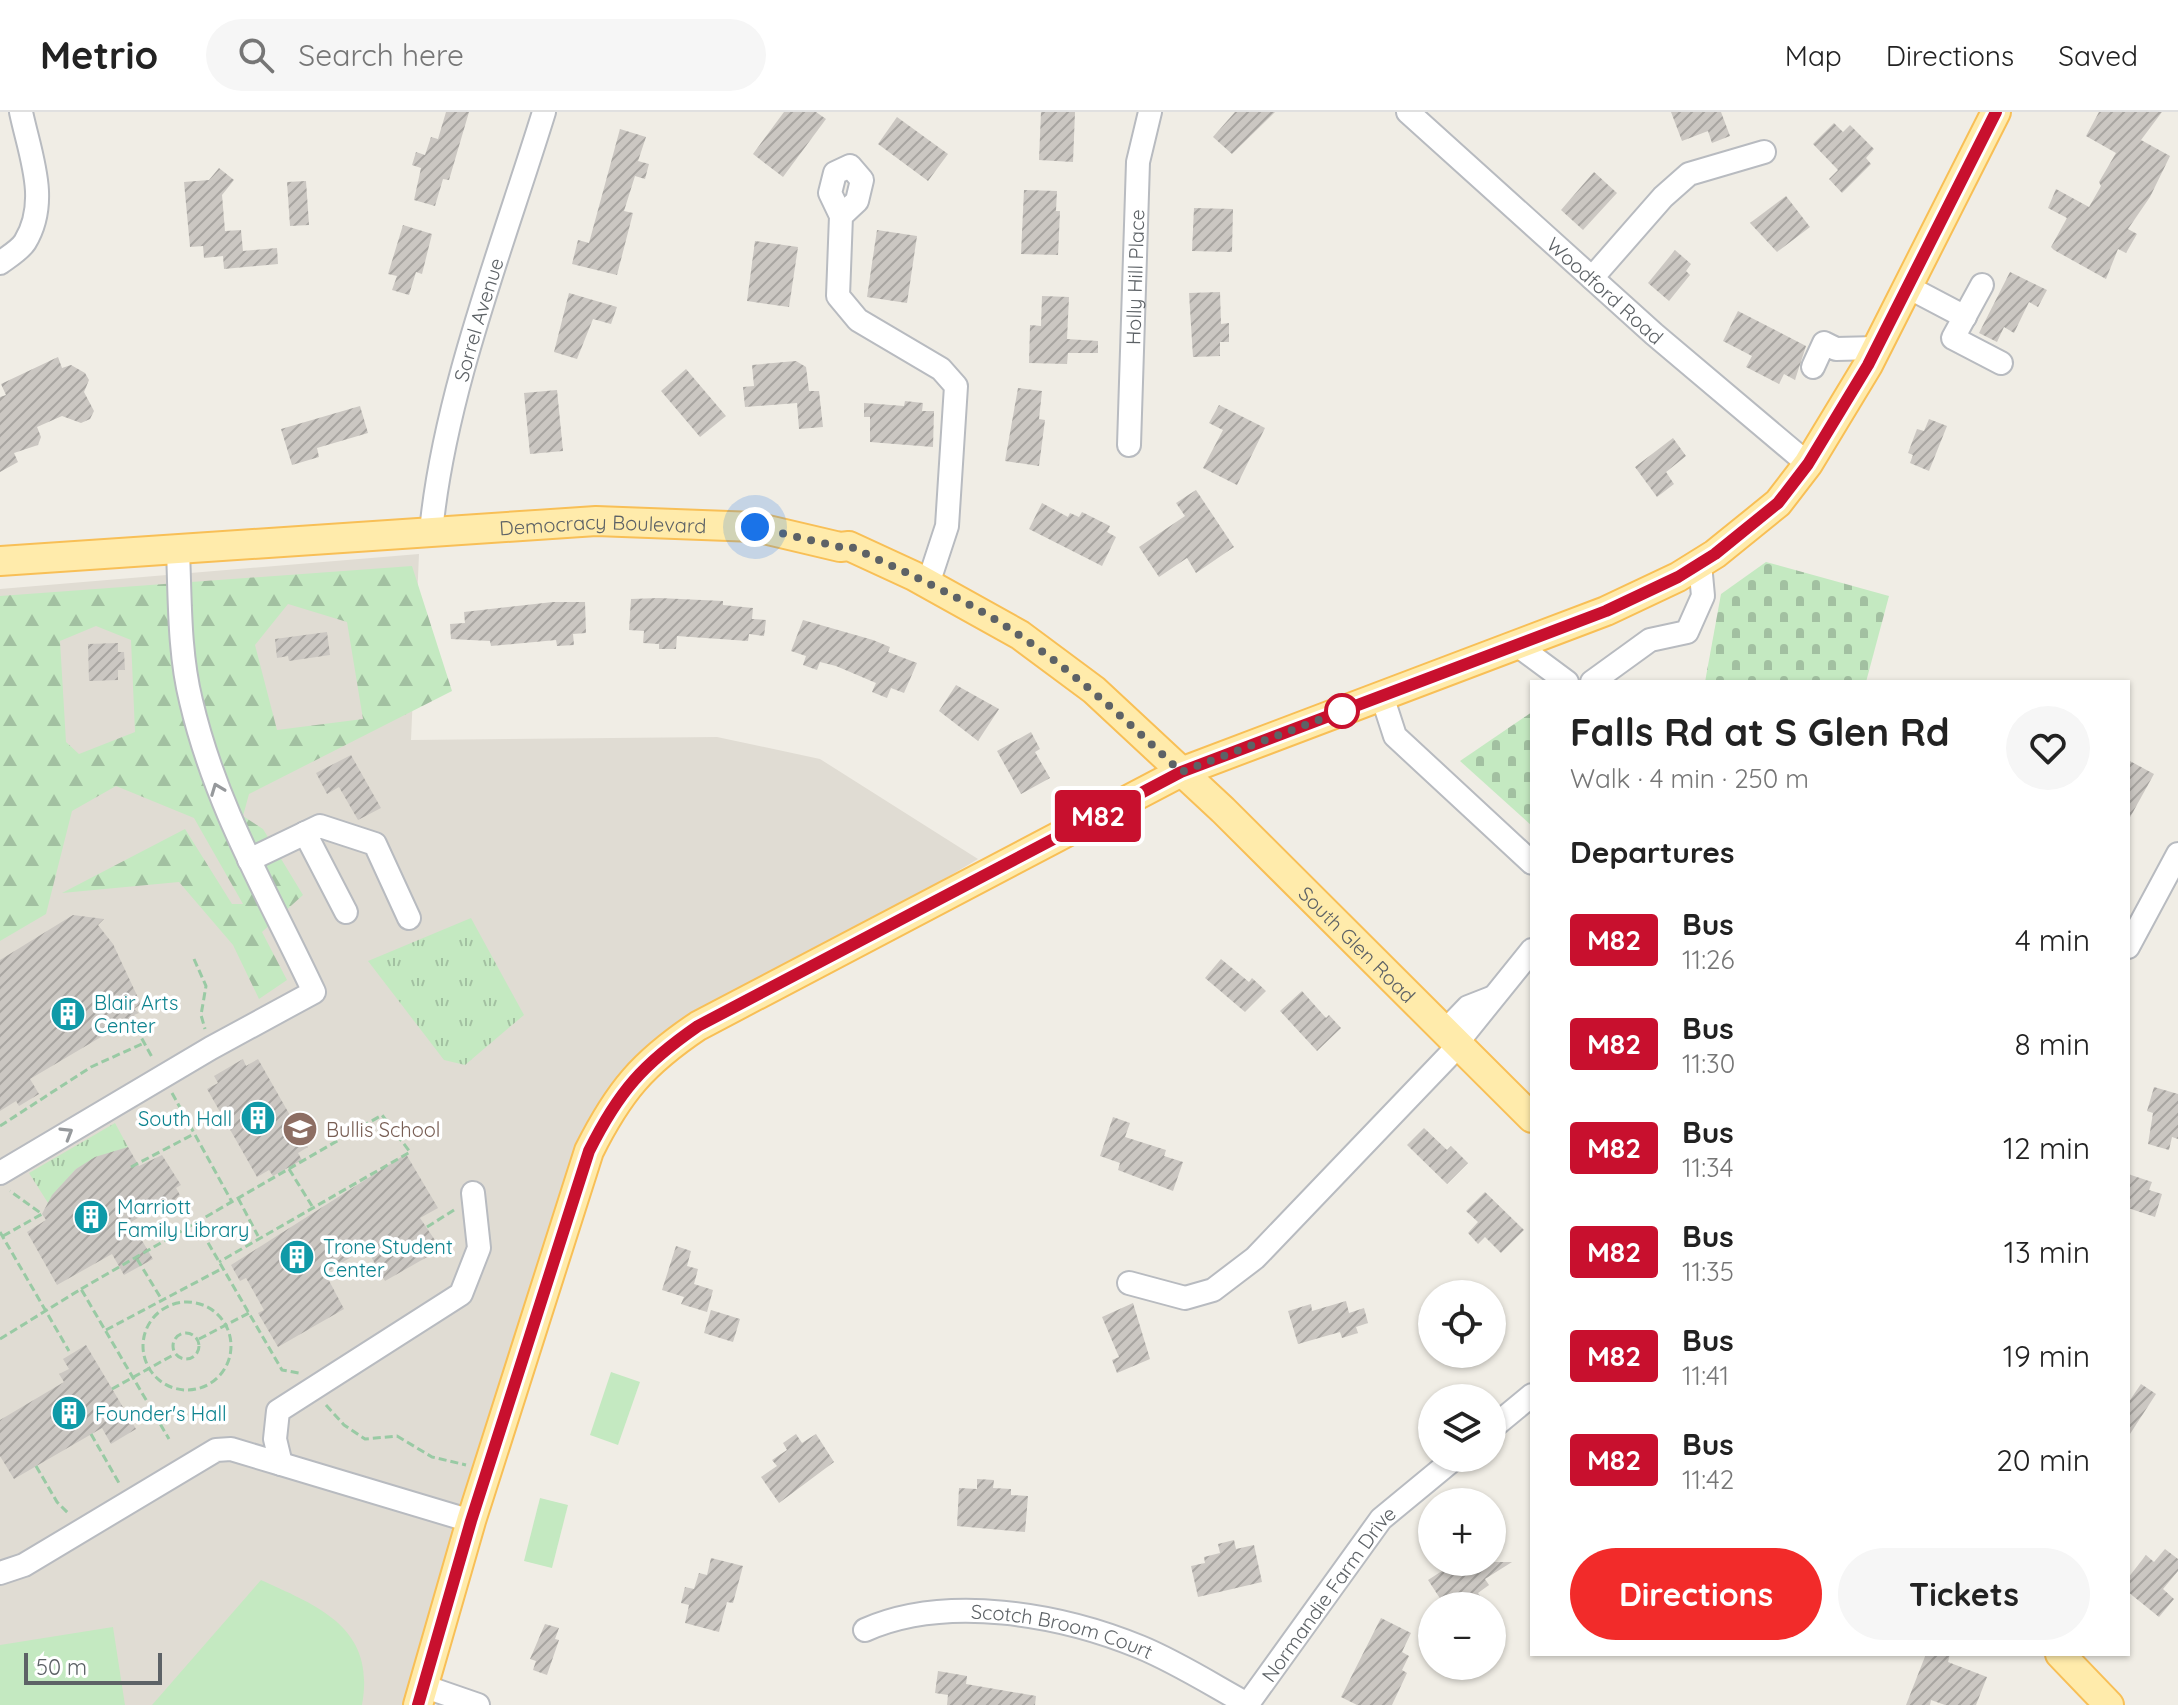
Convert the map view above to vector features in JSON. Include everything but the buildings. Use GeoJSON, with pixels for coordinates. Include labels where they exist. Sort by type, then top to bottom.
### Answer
{"type":"FeatureCollection","features":[{"type":"Feature","properties":{"kind":"main road"},"geometry":{"type":"LineString","coordinates":[[420,1696],[471,1521],[589,1151],[612,1106],[654,1056],[698,1026],[1181,772],[1606,611],[1700,564],[1778,503],[1808,464],[1877,348],[1996,112]]}},
{"type":"Feature","properties":{"kind":"main road","name":"Democracy Boulevard"},"geometry":{"type":"LineString","coordinates":[[0,561],[596,521],[755,527],[840,547],[849,546],[928,584],[1020,635],[1094,690],[1181,772]]}},
{"type":"Feature","properties":{"kind":"main road","name":"South Glen Road"},"geometry":{"type":"LineString","coordinates":[[1181,772],[1223,810],[1530,1116]]}},
{"type":"Feature","properties":{"kind":"main road"},"geometry":{"type":"LineString","coordinates":[[2062,1656],[2109,1705]]}},
{"type":"Feature","properties":{"kind":"street"},"geometry":{"type":"LineString","coordinates":[[0,263],[24,244],[37,209],[35,166],[21,112]]}},
{"type":"Feature","properties":{"kind":"street","name":"Sorrel Avenue"},"geometry":{"type":"LineString","coordinates":[[431,532],[436,482],[454,405],[544,112]]}},
{"type":"Feature","properties":{"kind":"street","name":"Holly Hill Place"},"geometry":{"type":"LineString","coordinates":[[1129,445],[1138,162],[1150,112]]}},
{"type":"Feature","properties":{"kind":"street","name":"Woodford Road"},"geometry":{"type":"LineString","coordinates":[[1408,112],[1592,278],[1808,464]]}},
{"type":"Feature","properties":{"kind":"street"},"geometry":{"type":"LineString","coordinates":[[1592,278],[1663,197],[1689,174],[1764,152]]}},
{"type":"Feature","properties":{"kind":"street"},"geometry":{"type":"LineString","coordinates":[[841,216],[838,296],[858,320],[941,369],[956,386],[947,526],[928,584]]}},
{"type":"Feature","properties":{"kind":"street"},"geometry":{"type":"LineString","coordinates":[[1982,285],[1953,338],[2001,363]]}},
{"type":"Feature","properties":{"kind":"street"},"geometry":{"type":"LineString","coordinates":[[1908,287],[1965,317]]}},
{"type":"Feature","properties":{"kind":"street"},"geometry":{"type":"LineString","coordinates":[[1813,367],[1824,343],[1836,349],[1877,348]]}},
{"type":"Feature","properties":{"kind":"street"},"geometry":{"type":"LineString","coordinates":[[1836,349],[1857,384]]}},
{"type":"Feature","properties":{"kind":"street"},"geometry":{"type":"LineString","coordinates":[[0,1173],[314,992],[213,780],[190,698],[178,550]]}},
{"type":"Feature","properties":{"kind":"street"},"geometry":{"type":"LineString","coordinates":[[1595,680],[1650,640],[1687,632],[1703,596],[1700,564]]}},
{"type":"Feature","properties":{"kind":"street"},"geometry":{"type":"LineString","coordinates":[[1517,645],[1564,680]]}},
{"type":"Feature","properties":{"kind":"street"},"geometry":{"type":"LineString","coordinates":[[1382,696],[1395,736],[1530,861]]}},
{"type":"Feature","properties":{"kind":"street"},"geometry":{"type":"LineString","coordinates":[[249,860],[320,826],[375,844],[409,918]]}},
{"type":"Feature","properties":{"kind":"street"},"geometry":{"type":"LineString","coordinates":[[305,833],[346,912]]}},
{"type":"Feature","properties":{"kind":"street"},"geometry":{"type":"LineString","coordinates":[[2130,943],[2178,854]]}},
{"type":"Feature","properties":{"kind":"street"},"geometry":{"type":"LineString","coordinates":[[1129,1283],[1185,1298],[1213,1290],[1255,1258],[1454,1040],[1468,1007],[1491,998],[1530,952]]}},
{"type":"Feature","properties":{"kind":"street"},"geometry":{"type":"LineString","coordinates":[[281,1464],[275,1439],[278,1411],[461,1294],[479,1248],[473,1193]]}},
{"type":"Feature","properties":{"kind":"street"},"geometry":{"type":"LineString","coordinates":[[1506,1416],[1530,1397]]}},
{"type":"Feature","properties":{"kind":"street"},"geometry":{"type":"LineString","coordinates":[[0,1573],[13,1571],[224,1448],[471,1521]]}},
{"type":"Feature","properties":{"kind":"street","name":"Normandie Farm Drive"},"geometry":{"type":"LineString","coordinates":[[1247,1705],[1381,1519],[1438,1472]]}},
{"type":"Feature","properties":{"kind":"street","name":"Scotch Broom Court"},"geometry":{"type":"LineString","coordinates":[[865,1630],[894,1617],[941,1611],[1043,1616],[1140,1647],[1247,1705]]}},
{"type":"Feature","properties":{"kind":"street"},"geometry":{"type":"LineString","coordinates":[[420,1696],[478,1705]]}},
{"type":"Feature","properties":{"kind":"path"},"geometry":{"type":"LineString","coordinates":[[194,959],[206,986],[201,1015],[207,1032]]}},
{"type":"Feature","properties":{"kind":"path"},"geometry":{"type":"LineString","coordinates":[[136,1028],[232,1202]]}},
{"type":"Feature","properties":{"kind":"path"},"geometry":{"type":"LineString","coordinates":[[0,1126],[91,1067],[144,1043]]}},
{"type":"Feature","properties":{"kind":"path"},"geometry":{"type":"LineString","coordinates":[[0,1339],[382,1115],[410,1152],[219,1262]]}},
{"type":"Feature","properties":{"kind":"path"},"geometry":{"type":"LineString","coordinates":[[131,1167],[194,1134]]}},
{"type":"Feature","properties":{"kind":"path"},"geometry":{"type":"LineString","coordinates":[[289,1169],[312,1206]]}},
{"type":"Feature","properties":{"kind":"path"},"geometry":{"type":"LineString","coordinates":[[0,1185],[42,1214],[1,1234],[69,1351]]}},
{"type":"Feature","properties":{"kind":"path"},"geometry":{"type":"LineString","coordinates":[[238,1198],[258,1236]]}},
{"type":"Feature","properties":{"kind":"path"},"geometry":{"type":"LineString","coordinates":[[427,1227],[454,1210]]}},
{"type":"Feature","properties":{"kind":"path"},"geometry":{"type":"LineString","coordinates":[[196,1222],[282,1370],[306,1374],[331,1412],[365,1439],[397,1436],[432,1457],[487,1470]]}},
{"type":"Feature","properties":{"kind":"path"},"geometry":{"type":"LineString","coordinates":[[136,1257],[162,1300]]}},
{"type":"Feature","properties":{"kind":"path"},"geometry":{"type":"LineString","coordinates":[[105,1330],[223,1268]]}},
{"type":"Feature","properties":{"kind":"path"},"geometry":{"type":"LineString","coordinates":[[81,1289],[169,1439]]}},
{"type":"Feature","properties":{"kind":"path"},"geometry":{"type":"LineString","coordinates":[[192,1302],[218,1314],[226,1325],[231,1353],[218,1378],[206,1386],[177,1389],[163,1384],[149,1369],[142,1345],[145,1331],[164,1307],[192,1302]]}},
{"type":"Feature","properties":{"kind":"path"},"geometry":{"type":"LineString","coordinates":[[198,1340],[249,1313]]}},
{"type":"Feature","properties":{"kind":"path"},"geometry":{"type":"LineString","coordinates":[[191,1334],[198,1340],[198,1352],[192,1358],[184,1359],[175,1353],[174,1342],[179,1335],[191,1334]]}},
{"type":"Feature","properties":{"kind":"path"},"geometry":{"type":"LineString","coordinates":[[112,1389],[175,1353]]}},
{"type":"Feature","properties":{"kind":"path"},"geometry":{"type":"LineString","coordinates":[[91,1434],[130,1501]]}},
{"type":"Feature","properties":{"kind":"path"},"geometry":{"type":"LineString","coordinates":[[36,1466],[79,1532]]}},
{"type":"Feature","properties":{"kind":"shaded area","name":"Bullis School"},"geometry":{"type":"Polygon","coordinates":[[[419,554],[411,740],[717,737],[820,759],[978,859],[698,1026],[612,1106],[418,1705],[0,1705],[0,589],[419,554]]]}},
{"type":"Feature","properties":{"kind":"green space"},"geometry":{"type":"Polygon","coordinates":[[[1766,562],[1889,596],[1867,680],[1705,680],[1721,594],[1766,562]]]}},
{"type":"Feature","properties":{"kind":"green space"},"geometry":{"type":"Polygon","coordinates":[[[412,566],[452,691],[249,794],[243,816],[263,829],[303,895],[262,932],[287,980],[259,999],[233,945],[179,882],[62,893],[185,829],[232,904],[243,904],[194,818],[116,786],[72,811],[46,914],[0,941],[0,596],[412,566]],[[288,604],[255,645],[277,730],[363,719],[347,622],[288,604]],[[96,626],[60,641],[66,742],[79,754],[135,732],[131,640],[96,626]]]}},
{"type":"Feature","properties":{"kind":"green space"},"geometry":{"type":"Polygon","coordinates":[[[1530,713],[1530,824],[1460,761],[1530,713]]]}},
{"type":"Feature","properties":{"kind":"green space"},"geometry":{"type":"Polygon","coordinates":[[[471,918],[524,1015],[465,1065],[444,1060],[368,961],[471,918]]]}},
{"type":"Feature","properties":{"kind":"green space"},"geometry":{"type":"Polygon","coordinates":[[[115,1123],[128,1147],[76,1169],[48,1203],[29,1173],[115,1123]]]}},
{"type":"Feature","properties":{"kind":"green space"},"geometry":{"type":"Polygon","coordinates":[[[611,1372],[640,1382],[618,1445],[590,1435],[611,1372]]]}},
{"type":"Feature","properties":{"kind":"green space"},"geometry":{"type":"Polygon","coordinates":[[[540,1498],[568,1505],[552,1568],[524,1561],[540,1498]]]}},
{"type":"Feature","properties":{"kind":"green space"},"geometry":{"type":"Polygon","coordinates":[[[261,1580],[323,1611],[352,1639],[360,1657],[364,1679],[362,1705],[152,1705],[261,1580]]]}},
{"type":"Feature","properties":{"kind":"green space"},"geometry":{"type":"Polygon","coordinates":[[[113,1627],[125,1705],[0,1705],[0,1645],[113,1627]]]}},
{"type":"Feature","properties":{"kind":"bus line","name":"M82"},"geometry":{"type":"LineString","coordinates":[[418,1705],[471,1521],[589,1151],[612,1106],[654,1056],[698,1026],[1181,772],[1606,611],[1678,577],[1715,554],[1778,503],[1808,464],[1868,365],[1996,112]]}},
{"type":"Feature","properties":{"kind":"place","name":"Blair Arts Center"},"geometry":{"type":"Point","coordinates":[68,1014]}},
{"type":"Feature","properties":{"kind":"place","name":"South Hall"},"geometry":{"type":"Point","coordinates":[258,1118]}},
{"type":"Feature","properties":{"kind":"place","name":"Bullis School"},"geometry":{"type":"Point","coordinates":[300,1129]}},
{"type":"Feature","properties":{"kind":"place","name":"Marriott Family Library"},"geometry":{"type":"Point","coordinates":[91,1217]}},
{"type":"Feature","properties":{"kind":"place","name":"Trone Student Center"},"geometry":{"type":"Point","coordinates":[297,1257]}},
{"type":"Feature","properties":{"kind":"place","name":"Founder's Hall"},"geometry":{"type":"Point","coordinates":[69,1413]}},
{"type":"Feature","properties":{"kind":"route"},"geometry":{"type":"LineString","coordinates":[[755,527],[840,547],[849,546],[914,576],[1020,635],[1094,690],[1181,772],[1353,707],[1342,711]]}}]}
